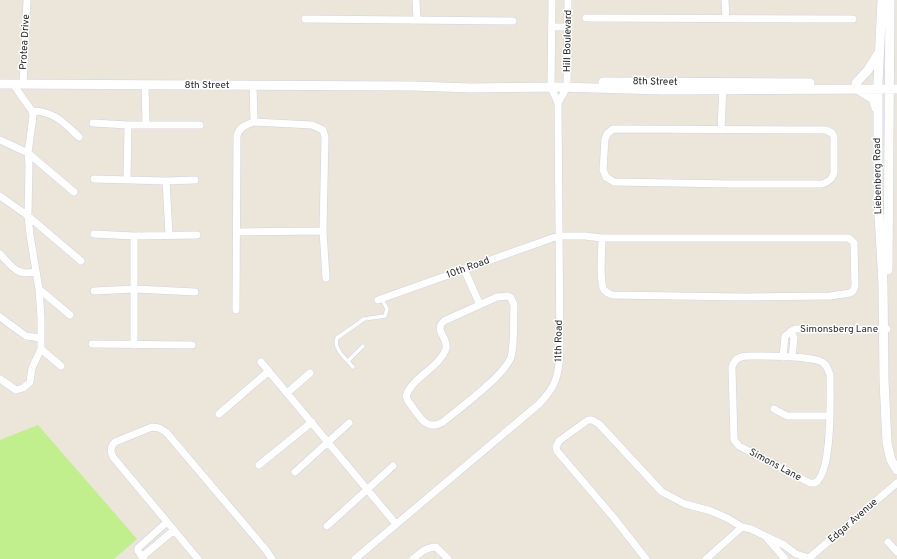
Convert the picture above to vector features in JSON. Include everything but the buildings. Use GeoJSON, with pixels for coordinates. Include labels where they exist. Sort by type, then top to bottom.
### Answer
{"type":"FeatureCollection","features":[{"type":"Feature","properties":{"kind":"street","name":"Protea Drive"},"geometry":{"type":"LineString","coordinates":[[23,84],[27,0]]}},
{"type":"Feature","properties":{"kind":"street"},"geometry":{"type":"LineString","coordinates":[[416,0],[417,20]]}},
{"type":"Feature","properties":{"kind":"street","name":"Hill Boulevard"},"geometry":{"type":"LineString","coordinates":[[552,0],[552,85]]}},
{"type":"Feature","properties":{"kind":"street","name":"Hill Boulevard"},"geometry":{"type":"LineString","coordinates":[[567,85],[568,0]]}},
{"type":"Feature","properties":{"kind":"street"},"geometry":{"type":"LineString","coordinates":[[725,0],[726,19]]}},
{"type":"Feature","properties":{"kind":"street","name":"Liebenberg Road"},"geometry":{"type":"LineString","coordinates":[[882,0],[877,112],[878,198],[885,330]]}},
{"type":"Feature","properties":{"kind":"street","name":"Liebenberg Road"},"geometry":{"type":"LineString","coordinates":[[890,0],[893,86],[884,380],[887,443],[892,460],[897,470]]}},
{"type":"Feature","properties":{"kind":"street"},"geometry":{"type":"LineString","coordinates":[[586,18],[853,18]]}},
{"type":"Feature","properties":{"kind":"street"},"geometry":{"type":"LineString","coordinates":[[305,19],[513,21]]}},
{"type":"Feature","properties":{"kind":"street"},"geometry":{"type":"LineString","coordinates":[[552,27],[568,28]]}},
{"type":"Feature","properties":{"kind":"street"},"geometry":{"type":"LineString","coordinates":[[877,112],[873,99],[855,85],[879,53]]}},
{"type":"Feature","properties":{"kind":"street","name":"8th Street"},"geometry":{"type":"LineString","coordinates":[[0,84],[145,86],[413,86],[471,88],[552,85],[893,86]]}},
{"type":"Feature","properties":{"kind":"street"},"geometry":{"type":"LineString","coordinates":[[0,379],[16,390],[23,388],[31,379],[32,368],[41,350],[39,289],[28,216],[28,153],[33,116],[32,111],[13,84]]}},
{"type":"Feature","properties":{"kind":"street"},"geometry":{"type":"LineString","coordinates":[[253,85],[254,122]]}},
{"type":"Feature","properties":{"kind":"street","name":"11th Road"},"geometry":{"type":"LineString","coordinates":[[355,559],[539,404],[552,389],[558,371],[560,354],[558,103],[552,85]]}},
{"type":"Feature","properties":{"kind":"street","name":"11th Road"},"geometry":{"type":"LineString","coordinates":[[558,103],[567,85]]}},
{"type":"Feature","properties":{"kind":"street"},"geometry":{"type":"LineString","coordinates":[[145,86],[146,124]]}},
{"type":"Feature","properties":{"kind":"street"},"geometry":{"type":"LineString","coordinates":[[721,130],[723,86]]}},
{"type":"Feature","properties":{"kind":"street"},"geometry":{"type":"LineString","coordinates":[[32,111],[41,111],[56,117],[79,137]]}},
{"type":"Feature","properties":{"kind":"street"},"geometry":{"type":"LineString","coordinates":[[236,310],[237,136],[240,128],[254,122],[312,125],[323,130],[325,137],[323,231],[326,278]]}},
{"type":"Feature","properties":{"kind":"street"},"geometry":{"type":"LineString","coordinates":[[93,123],[200,126]]}},
{"type":"Feature","properties":{"kind":"street"},"geometry":{"type":"LineString","coordinates":[[127,179],[128,125]]}},
{"type":"Feature","properties":{"kind":"street"},"geometry":{"type":"LineString","coordinates":[[613,129],[721,130],[826,130],[832,133],[834,137],[834,173],[832,178],[828,182],[822,184],[614,182],[604,174],[604,139],[606,134],[613,129]]}},
{"type":"Feature","properties":{"kind":"street"},"geometry":{"type":"LineString","coordinates":[[0,140],[28,153],[74,192]]}},
{"type":"Feature","properties":{"kind":"street"},"geometry":{"type":"LineString","coordinates":[[94,179],[127,179],[166,182],[195,180]]}},
{"type":"Feature","properties":{"kind":"street"},"geometry":{"type":"LineString","coordinates":[[166,182],[169,235]]}},
{"type":"Feature","properties":{"kind":"street"},"geometry":{"type":"LineString","coordinates":[[0,196],[28,216],[81,260]]}},
{"type":"Feature","properties":{"kind":"street"},"geometry":{"type":"LineString","coordinates":[[237,232],[323,231]]}},
{"type":"Feature","properties":{"kind":"street"},"geometry":{"type":"LineString","coordinates":[[94,234],[134,236],[197,235]]}},
{"type":"Feature","properties":{"kind":"street"},"geometry":{"type":"LineString","coordinates":[[134,236],[134,344]]}},
{"type":"Feature","properties":{"kind":"street","name":"10th Road"},"geometry":{"type":"LineString","coordinates":[[380,299],[558,236],[585,236],[602,238],[849,238],[854,243],[854,288],[850,293],[830,296],[742,297],[612,295],[605,291],[602,286],[602,238]]}},
{"type":"Feature","properties":{"kind":"street"},"geometry":{"type":"LineString","coordinates":[[0,254],[20,272],[29,274],[36,271]]}},
{"type":"Feature","properties":{"kind":"street"},"geometry":{"type":"LineString","coordinates":[[464,269],[480,305]]}},
{"type":"Feature","properties":{"kind":"street"},"geometry":{"type":"LineString","coordinates":[[39,289],[70,315]]}},
{"type":"Feature","properties":{"kind":"street"},"geometry":{"type":"LineString","coordinates":[[94,291],[135,290],[195,292]]}},
{"type":"Feature","properties":{"kind":"street"},"geometry":{"type":"LineString","coordinates":[[508,296],[511,298],[514,305],[512,350],[510,358],[504,368],[487,385],[443,422],[432,426],[427,424],[408,401],[406,396],[412,385],[437,362],[446,349],[440,329],[442,323],[480,305],[497,297],[508,296]]}},
{"type":"Feature","properties":{"kind":"street"},"geometry":{"type":"LineString","coordinates":[[0,318],[26,336],[41,338]]}},
{"type":"Feature","properties":{"kind":"street","name":"Simonsberg Lane"},"geometry":{"type":"LineString","coordinates":[[783,357],[786,336],[791,331],[798,328],[885,330]]}},
{"type":"Feature","properties":{"kind":"street","name":"Simonsberg Lane"},"geometry":{"type":"LineString","coordinates":[[791,331],[794,338],[792,358]]}},
{"type":"Feature","properties":{"kind":"street"},"geometry":{"type":"LineString","coordinates":[[92,344],[192,345]]}},
{"type":"Feature","properties":{"kind":"street"},"geometry":{"type":"LineString","coordinates":[[41,350],[61,366]]}},
{"type":"Feature","properties":{"kind":"street","name":"Simons Lane"},"geometry":{"type":"LineString","coordinates":[[742,356],[792,358],[817,360],[826,366],[830,375],[830,416],[827,451],[821,476],[815,483],[810,483],[735,443],[733,437],[733,363],[742,356]]}},
{"type":"Feature","properties":{"kind":"street"},"geometry":{"type":"LineString","coordinates":[[261,362],[396,524]]}},
{"type":"Feature","properties":{"kind":"street"},"geometry":{"type":"LineString","coordinates":[[219,414],[269,371]]}},
{"type":"Feature","properties":{"kind":"street"},"geometry":{"type":"LineString","coordinates":[[287,393],[310,373]]}},
{"type":"Feature","properties":{"kind":"street"},"geometry":{"type":"LineString","coordinates":[[774,409],[787,416],[830,416]]}},
{"type":"Feature","properties":{"kind":"street"},"geometry":{"type":"LineString","coordinates":[[646,559],[614,518],[557,451],[556,447],[559,441],[588,420],[592,420],[599,424],[662,492],[686,504],[711,511],[727,518],[742,527],[751,529],[784,545],[796,554],[809,559]]}},
{"type":"Feature","properties":{"kind":"street"},"geometry":{"type":"LineString","coordinates":[[259,465],[312,422]]}},
{"type":"Feature","properties":{"kind":"street"},"geometry":{"type":"LineString","coordinates":[[295,472],[349,423]]}},
{"type":"Feature","properties":{"kind":"street"},"geometry":{"type":"LineString","coordinates":[[198,559],[111,454],[110,450],[112,445],[116,442],[152,427],[159,428],[166,432],[272,559]]}},
{"type":"Feature","properties":{"kind":"street"},"geometry":{"type":"LineString","coordinates":[[327,526],[394,466]]}},
{"type":"Feature","properties":{"kind":"street","name":"Edgar Avenue"},"geometry":{"type":"LineString","coordinates":[[809,559],[897,483]]}},
{"type":"Feature","properties":{"kind":"street"},"geometry":{"type":"LineString","coordinates":[[167,522],[139,546],[138,552],[143,558],[174,530]]}},
{"type":"Feature","properties":{"kind":"street"},"geometry":{"type":"LineString","coordinates":[[706,559],[742,527]]}},
{"type":"Feature","properties":{"kind":"street"},"geometry":{"type":"LineString","coordinates":[[765,537],[785,559]]}},
{"type":"Feature","properties":{"kind":"street"},"geometry":{"type":"LineString","coordinates":[[888,542],[897,552]]}},
{"type":"Feature","properties":{"kind":"street"},"geometry":{"type":"LineString","coordinates":[[413,559],[424,550],[431,547],[436,547],[448,559]]}},
{"type":"Feature","properties":{"kind":"lane"},"geometry":{"type":"LineString","coordinates":[[353,367],[337,348],[337,338],[364,319],[385,316],[387,309],[380,299]]}},
{"type":"Feature","properties":{"kind":"lane"},"geometry":{"type":"LineString","coordinates":[[348,361],[363,346]]}},
{"type":"Feature","properties":{"kind":"green space"},"geometry":{"type":"Polygon","coordinates":[[[38,425],[137,539],[114,559],[0,559],[0,440],[38,425]]]}}]}
